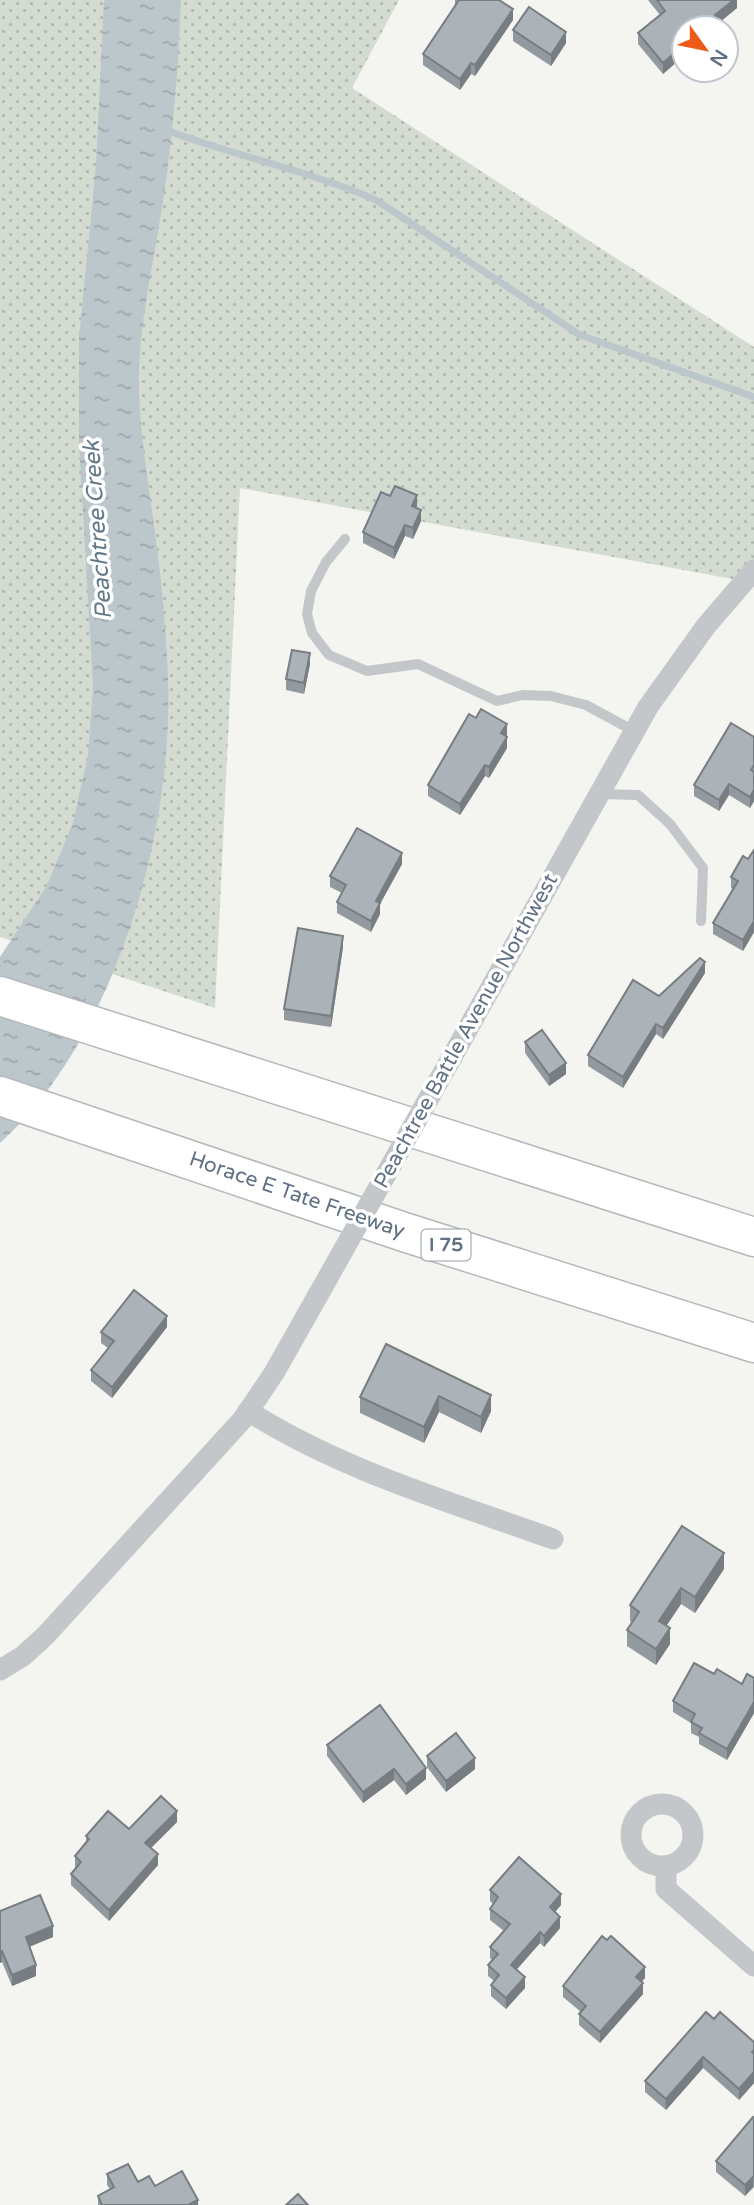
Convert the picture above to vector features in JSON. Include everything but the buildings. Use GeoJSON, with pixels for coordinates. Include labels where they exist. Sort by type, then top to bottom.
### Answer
{"type":"FeatureCollection","features":[{"type":"Feature","properties":{"kind":"highway"},"geometry":{"type":"LineString","coordinates":[[0,996],[754,1237]]}},
{"type":"Feature","properties":{"kind":"highway","name":"Horace E Tate Freeway"},"geometry":{"type":"LineString","coordinates":[[0,1096],[404,1232],[754,1343]]}},
{"type":"Feature","properties":{"kind":"street","name":"Peachtree Battle Avenue Northwest"},"geometry":{"type":"LineString","coordinates":[[0,1670],[23,1656],[45,1636],[248,1411],[274,1373],[634,731],[706,626],[754,570]]}},
{"type":"Feature","properties":{"kind":"street"},"geometry":{"type":"LineString","coordinates":[[248,1411],[289,1437],[410,1487],[553,1539]]}},
{"type":"Feature","properties":{"kind":"street"},"geometry":{"type":"LineString","coordinates":[[666,1866],[666,1889],[754,1966]]}},
{"type":"Feature","properties":{"kind":"lane"},"geometry":{"type":"LineString","coordinates":[[345,539],[326,562],[311,591],[307,614],[312,633],[329,655],[367,671],[418,664],[497,701],[523,695],[551,696],[586,705],[634,731]]}},
{"type":"Feature","properties":{"kind":"lane"},"geometry":{"type":"LineString","coordinates":[[599,794],[638,795],[670,824],[703,867],[701,921]]}},
{"type":"Feature","properties":{"kind":"shaded area"},"geometry":{"type":"Polygon","coordinates":[[[0,0],[399,0],[352,88],[754,347],[754,583],[240,488],[215,1008],[0,937],[0,0]]]}},
{"type":"Feature","properties":{"kind":"water","name":"Peachtree Creek"},"geometry":{"type":"Polygon","coordinates":[[[104,0],[181,0],[171,142],[144,318],[139,374],[143,442],[164,615],[168,678],[167,737],[161,800],[148,864],[130,928],[106,990],[76,1047],[41,1099],[0,1143],[0,957],[46,887],[73,823],[88,755],[93,686],[79,443],[79,338],[96,165],[104,0]]]}},
{"type":"Feature","properties":{"kind":"waterway"},"geometry":{"type":"LineString","coordinates":[[163,129],[324,180],[376,200],[580,335],[754,397]]}}]}
